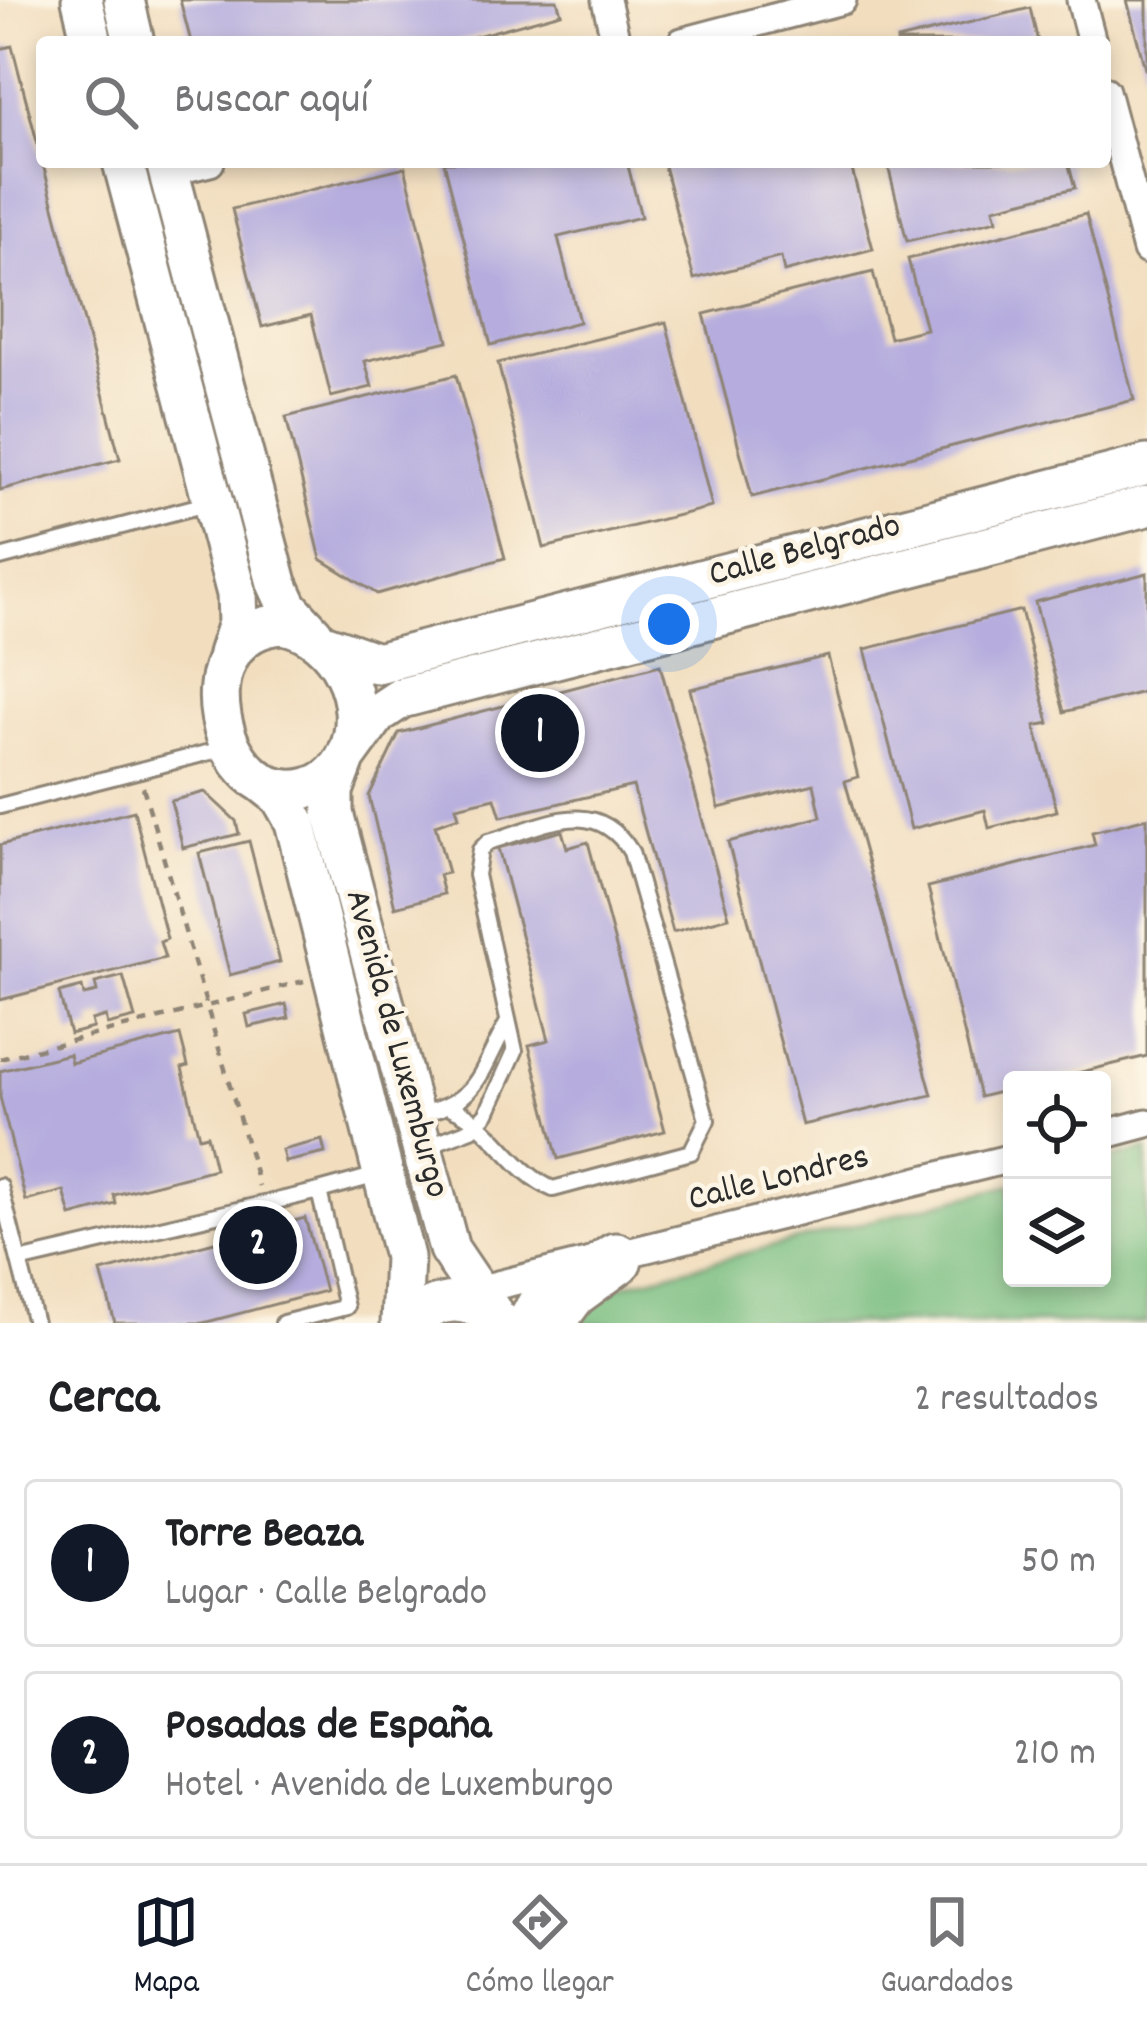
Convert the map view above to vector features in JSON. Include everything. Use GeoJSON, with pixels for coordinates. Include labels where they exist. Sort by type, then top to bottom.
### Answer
{"type":"FeatureCollection","features":[{"type":"Feature","properties":{"kind":"highway"},"geometry":{"type":"LineString","coordinates":[[548,1323],[563,1300],[616,1259]]}},
{"type":"Feature","properties":{"kind":"main road"},"geometry":{"type":"LineString","coordinates":[[82,0],[91,36]]}},
{"type":"Feature","properties":{"kind":"main road"},"geometry":{"type":"LineString","coordinates":[[124,0],[133,36]]}},
{"type":"Feature","properties":{"kind":"main road"},"geometry":{"type":"LineString","coordinates":[[160,168],[126,172],[238,610],[219,688],[231,747],[257,778],[291,791],[308,788],[325,782],[347,756],[355,726],[350,689],[320,639],[288,607],[277,583],[168,168]]}},
{"type":"Feature","properties":{"kind":"main road","name":"Calle Belgrado"},"geometry":{"type":"LineString","coordinates":[[320,639],[377,663],[1147,465]]}},
{"type":"Feature","properties":{"kind":"main road","name":"Calle Belgrado"},"geometry":{"type":"LineString","coordinates":[[347,756],[377,714],[400,698],[1147,506]]}},
{"type":"Feature","properties":{"kind":"main road"},"geometry":{"type":"LineString","coordinates":[[228,653],[238,639],[265,625],[283,624],[320,639]]}},
{"type":"Feature","properties":{"kind":"main road","name":"Avenida de Luxemburgo"},"geometry":{"type":"LineString","coordinates":[[257,778],[293,814],[386,1173],[406,1272],[405,1323],[487,1311],[449,1249],[430,1124],[333,813],[333,791],[347,756]]}},
{"type":"Feature","properties":{"kind":"street"},"geometry":{"type":"LineString","coordinates":[[606,0],[615,36]]}},
{"type":"Feature","properties":{"kind":"street"},"geometry":{"type":"LineString","coordinates":[[705,36],[842,0]]}},
{"type":"Feature","properties":{"kind":"street"},"geometry":{"type":"LineString","coordinates":[[1081,0],[1090,36]]}},
{"type":"Feature","properties":{"kind":"street"},"geometry":{"type":"LineString","coordinates":[[1111,114],[1147,250]]}},
{"type":"Feature","properties":{"kind":"street"},"geometry":{"type":"LineString","coordinates":[[1111,1133],[1147,1123]]}},
{"type":"Feature","properties":{"kind":"street","name":"Calle Londres"},"geometry":{"type":"LineString","coordinates":[[487,1311],[563,1272],[1003,1160]]}},
{"type":"Feature","properties":{"kind":"street"},"geometry":{"type":"LineString","coordinates":[[487,1311],[538,1290],[563,1272]]}},
{"type":"Feature","properties":{"kind":"lane"},"geometry":{"type":"LineString","coordinates":[[0,558],[212,502]]}},
{"type":"Feature","properties":{"kind":"lane"},"geometry":{"type":"LineString","coordinates":[[0,806],[231,747]]}},
{"type":"Feature","properties":{"kind":"lane"},"geometry":{"type":"LineString","coordinates":[[430,1124],[449,1140],[478,1122],[500,1091],[515,1051],[475,860],[488,842],[582,815],[619,832],[631,851],[707,1120],[691,1152],[553,1189],[528,1173],[478,1122],[430,1124]]}},
{"type":"Feature","properties":{"kind":"lane"},"geometry":{"type":"LineString","coordinates":[[430,1124],[464,1099],[508,1022]]}},
{"type":"Feature","properties":{"kind":"lane"},"geometry":{"type":"LineString","coordinates":[[19,1261],[386,1173]]}},
{"type":"Feature","properties":{"kind":"lane"},"geometry":{"type":"LineString","coordinates":[[0,1186],[35,1323]]}},
{"type":"Feature","properties":{"kind":"lane"},"geometry":{"type":"LineString","coordinates":[[283,1323],[346,1306],[319,1191]]}},
{"type":"Feature","properties":{"kind":"path"},"geometry":{"type":"LineString","coordinates":[[139,770],[264,1204]]}},
{"type":"Feature","properties":{"kind":"path"},"geometry":{"type":"LineString","coordinates":[[0,1059],[304,981]]}},
{"type":"Feature","properties":{"kind":"green space"},"geometry":{"type":"Polygon","coordinates":[[[1147,1149],[1147,1323],[566,1323],[619,1286],[1003,1186],[1003,1287],[1111,1287],[1111,1159],[1147,1149]]]}},
{"type":"Feature","properties":{"kind":"building"},"geometry":{"type":"Polygon","coordinates":[[[180,0],[557,0],[561,13],[477,36],[189,36],[180,0]]]}},
{"type":"Feature","properties":{"kind":"building"},"geometry":{"type":"Polygon","coordinates":[[[1127,0],[1147,0],[1147,69],[1145,69],[1127,0]]]}},
{"type":"Feature","properties":{"kind":"building"},"geometry":{"type":"Polygon","coordinates":[[[1030,8],[1037,36],[914,36],[1030,8]]]}},
{"type":"Feature","properties":{"kind":"building"},"geometry":{"type":"Polygon","coordinates":[[[12,46],[36,138],[36,168],[44,168],[120,459],[0,490],[0,49],[12,46]]]}},
{"type":"Feature","properties":{"kind":"building"},"geometry":{"type":"Polygon","coordinates":[[[405,168],[448,341],[365,361],[372,387],[331,397],[311,315],[262,327],[232,209],[405,168]]]}},
{"type":"Feature","properties":{"kind":"building"},"geometry":{"type":"Polygon","coordinates":[[[446,168],[629,168],[641,217],[558,237],[579,322],[491,345],[446,168]]]}},
{"type":"Feature","properties":{"kind":"building"},"geometry":{"type":"Polygon","coordinates":[[[665,168],[852,168],[873,249],[784,272],[781,257],[694,279],[665,168]]]}},
{"type":"Feature","properties":{"kind":"building"},"geometry":{"type":"Polygon","coordinates":[[[889,168],[1070,168],[1075,188],[994,208],[997,220],[907,241],[889,168]]]}},
{"type":"Feature","properties":{"kind":"building"},"geometry":{"type":"Polygon","coordinates":[[[1086,214],[1134,400],[752,497],[704,314],[873,272],[890,338],[926,329],[908,259],[1086,214]]]}},
{"type":"Feature","properties":{"kind":"building"},"geometry":{"type":"Polygon","coordinates":[[[666,322],[712,507],[544,548],[498,363],[666,322]]]}},
{"type":"Feature","properties":{"kind":"building"},"geometry":{"type":"Polygon","coordinates":[[[456,375],[505,558],[377,594],[321,559],[286,417],[456,375]]]}},
{"type":"Feature","properties":{"kind":"building"},"geometry":{"type":"Polygon","coordinates":[[[1147,573],[1147,691],[1064,712],[1035,602],[1147,573]]]}},
{"type":"Feature","properties":{"kind":"building"},"geometry":{"type":"Polygon","coordinates":[[[1021,610],[1049,723],[1035,726],[1057,811],[989,828],[985,810],[911,829],[865,649],[1021,610]]]}},
{"type":"Feature","properties":{"kind":"building"},"geometry":{"type":"Polygon","coordinates":[[[828,656],[858,777],[845,781],[932,1095],[802,1125],[728,842],[821,817],[814,784],[719,808],[690,689],[828,656]]]}},
{"type":"Feature","properties":{"kind":"building"},"geometry":{"type":"Polygon","coordinates":[[[660,665],[729,917],[673,932],[633,786],[501,817],[495,798],[456,807],[459,817],[435,825],[448,873],[439,875],[444,894],[395,907],[369,796],[399,733],[660,665]]]}},
{"type":"Feature","properties":{"kind":"building"},"geometry":{"type":"Polygon","coordinates":[[[205,792],[236,821],[239,834],[183,848],[171,801],[205,792]]]}},
{"type":"Feature","properties":{"kind":"building"},"geometry":{"type":"Polygon","coordinates":[[[134,811],[167,939],[160,942],[165,958],[0,1000],[0,845],[134,811]]]}},
{"type":"Feature","properties":{"kind":"building"},"geometry":{"type":"Polygon","coordinates":[[[1147,818],[1147,1056],[1086,1071],[1003,1071],[1003,1091],[980,1097],[928,887],[1095,845],[1092,832],[1147,818]]]}},
{"type":"Feature","properties":{"kind":"building"},"geometry":{"type":"Polygon","coordinates":[[[562,831],[567,848],[588,842],[665,1131],[558,1159],[529,1045],[549,1040],[498,848],[562,831]]]}},
{"type":"Feature","properties":{"kind":"building"},"geometry":{"type":"Polygon","coordinates":[[[249,841],[280,962],[230,975],[199,853],[249,841]]]}},
{"type":"Feature","properties":{"kind":"building"},"geometry":{"type":"Polygon","coordinates":[[[123,976],[135,1018],[107,1025],[105,1016],[91,1020],[93,1028],[70,1034],[59,993],[82,987],[84,995],[97,992],[95,983],[123,976]]]}},
{"type":"Feature","properties":{"kind":"building"},"geometry":{"type":"Polygon","coordinates":[[[286,1004],[289,1018],[249,1027],[246,1014],[286,1004]]]}},
{"type":"Feature","properties":{"kind":"building"},"geometry":{"type":"Polygon","coordinates":[[[180,1035],[188,1066],[182,1068],[199,1137],[207,1135],[215,1169],[114,1195],[116,1204],[71,1216],[64,1191],[26,1201],[0,1097],[0,1071],[69,1054],[71,1063],[180,1035]]]}},
{"type":"Feature","properties":{"kind":"building"},"geometry":{"type":"Polygon","coordinates":[[[322,1140],[325,1153],[285,1162],[282,1150],[322,1140]]]}},
{"type":"Feature","properties":{"kind":"building"},"geometry":{"type":"Polygon","coordinates":[[[305,1218],[325,1291],[203,1323],[115,1323],[101,1272],[305,1218]]]}},
{"type":"Feature","properties":{"kind":"place","name":"Torre Beaza"},"geometry":{"type":"Point","coordinates":[540,733]}},
{"type":"Feature","properties":{"kind":"place","name":"Posadas de España"},"geometry":{"type":"Point","coordinates":[258,1245]}}]}
